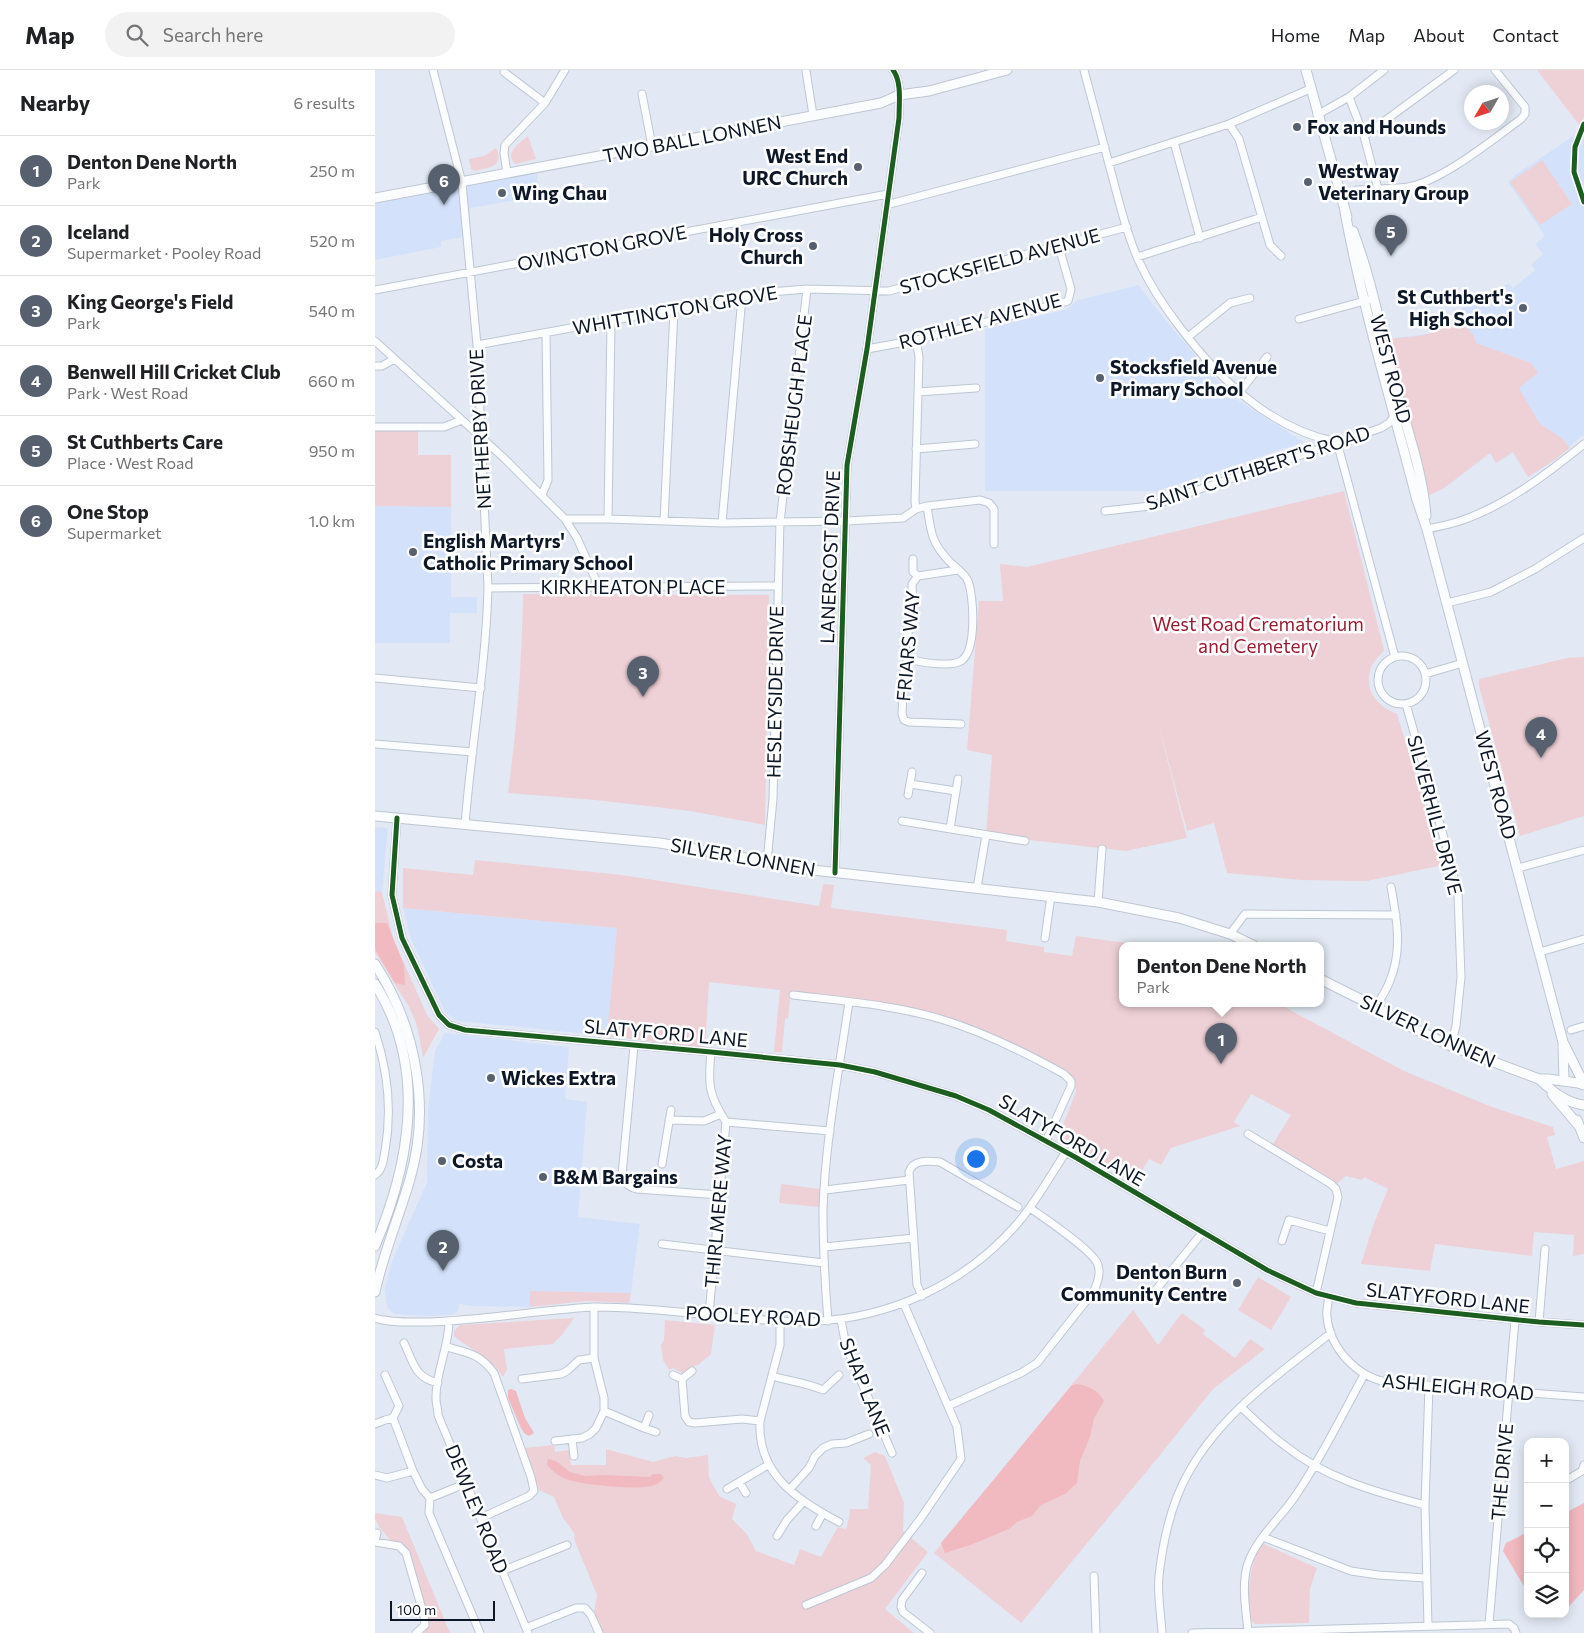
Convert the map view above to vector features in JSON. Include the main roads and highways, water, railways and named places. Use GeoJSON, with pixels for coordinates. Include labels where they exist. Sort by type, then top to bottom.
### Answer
{"type":"FeatureCollection","features":[{"type":"Feature","properties":{"kind":"main road","name":"TWO BALL LONNEN"},"geometry":{"type":"LineString","coordinates":[[375,198],[881,103],[899,95],[929,91],[1007,70]]}},
{"type":"Feature","properties":{"kind":"main road","name":"WEST ROAD"},"geometry":{"type":"LineString","coordinates":[[1305,70],[1345,212],[1357,242],[1400,436],[1447,603],[1563,1042],[1566,1061],[1564,1081],[1566,1100]]}},
{"type":"Feature","properties":{"kind":"main road","name":"WEST ROAD"},"geometry":{"type":"LineString","coordinates":[[1369,300],[1425,498],[1427,529]]}},
{"type":"Feature","properties":{"kind":"main road","name":"SILVER LONNEN"},"geometry":{"type":"LineString","coordinates":[[375,816],[660,843],[835,872],[1098,902],[1179,918],[1230,934],[1247,942]]}},
{"type":"Feature","properties":{"kind":"main road"},"geometry":{"type":"LineString","coordinates":[[375,964],[396,1002],[408,1031],[415,1064],[419,1115],[417,1147],[411,1175],[375,1292]]}},
{"type":"Feature","properties":{"kind":"main road","name":"SILVER LONNEN"},"geometry":{"type":"LineString","coordinates":[[1324,980],[1411,1027],[1451,1046],[1543,1079],[1584,1085]]}},
{"type":"Feature","properties":{"kind":"main road"},"geometry":{"type":"LineString","coordinates":[[375,984],[392,1017],[399,1042],[407,1076],[409,1110],[404,1158],[394,1194],[375,1246]]}},
{"type":"Feature","properties":{"kind":"main road"},"geometry":{"type":"LineString","coordinates":[[1566,1061],[1584,1074]]}},
{"type":"Feature","properties":{"kind":"main road"},"geometry":{"type":"LineString","coordinates":[[1543,1079],[1555,1073],[1566,1061]]}},
{"type":"Feature","properties":{"kind":"main road"},"geometry":{"type":"LineString","coordinates":[[1566,1061],[1584,1085]]}},
{"type":"Feature","properties":{"kind":"main road","name":"SILVER LONNEN"},"geometry":{"type":"LineString","coordinates":[[1543,1079],[1549,1088],[1566,1100]]}},
{"type":"Feature","properties":{"kind":"main road"},"geometry":{"type":"LineString","coordinates":[[1549,1088],[1579,1126]]}},
{"type":"Feature","properties":{"kind":"main road"},"geometry":{"type":"LineString","coordinates":[[1566,1100],[1584,1105]]}},
{"type":"Feature","properties":{"kind":"main road"},"geometry":{"type":"LineString","coordinates":[[1566,1100],[1584,1138]]}},
{"type":"Feature","properties":{"kind":"place","name":"Fox and Hounds"},"geometry":{"type":"Point","coordinates":[1297,127]}},
{"type":"Feature","properties":{"kind":"place","name":"West End URC Church"},"geometry":{"type":"Point","coordinates":[858,167]}},
{"type":"Feature","properties":{"kind":"place","name":"Westway Veterinary Group"},"geometry":{"type":"Point","coordinates":[1308,182]}},
{"type":"Feature","properties":{"kind":"place","name":"Wing Chau"},"geometry":{"type":"Point","coordinates":[502,193]}},
{"type":"Feature","properties":{"kind":"place","name":"One Stop"},"geometry":{"type":"Point","coordinates":[444,205]}},
{"type":"Feature","properties":{"kind":"place","name":"Holy Cross Church"},"geometry":{"type":"Point","coordinates":[813,246]}},
{"type":"Feature","properties":{"kind":"place","name":"St Cuthberts Care"},"geometry":{"type":"Point","coordinates":[1391,256]}},
{"type":"Feature","properties":{"kind":"place","name":"St Cuthbert's High School"},"geometry":{"type":"Point","coordinates":[1523,308]}},
{"type":"Feature","properties":{"kind":"place","name":"Stocksfield Avenue Primary School"},"geometry":{"type":"Point","coordinates":[1100,378]}},
{"type":"Feature","properties":{"kind":"place","name":"English Martyrs' Catholic Primary School"},"geometry":{"type":"Point","coordinates":[413,552]}},
{"type":"Feature","properties":{"kind":"place","name":"King George's Field"},"geometry":{"type":"Point","coordinates":[643,697]}},
{"type":"Feature","properties":{"kind":"place","name":"Benwell Hill Cricket Club"},"geometry":{"type":"Point","coordinates":[1541,758]}},
{"type":"Feature","properties":{"kind":"place","name":"Denton Dene North"},"geometry":{"type":"Point","coordinates":[1221,1064]}},
{"type":"Feature","properties":{"kind":"place","name":"Wickes Extra"},"geometry":{"type":"Point","coordinates":[491,1078]}},
{"type":"Feature","properties":{"kind":"place","name":"Costa"},"geometry":{"type":"Point","coordinates":[442,1161]}},
{"type":"Feature","properties":{"kind":"place","name":"B&M Bargains"},"geometry":{"type":"Point","coordinates":[543,1177]}},
{"type":"Feature","properties":{"kind":"place","name":"Iceland"},"geometry":{"type":"Point","coordinates":[443,1271]}},
{"type":"Feature","properties":{"kind":"place","name":"Denton Burn Community Centre"},"geometry":{"type":"Point","coordinates":[1237,1283]}},
{"type":"Feature","properties":{"kind":"park label","name":"West Road Crematorium and Cemetery"},"geometry":{"type":"Point","coordinates":[1258,635]}}]}
